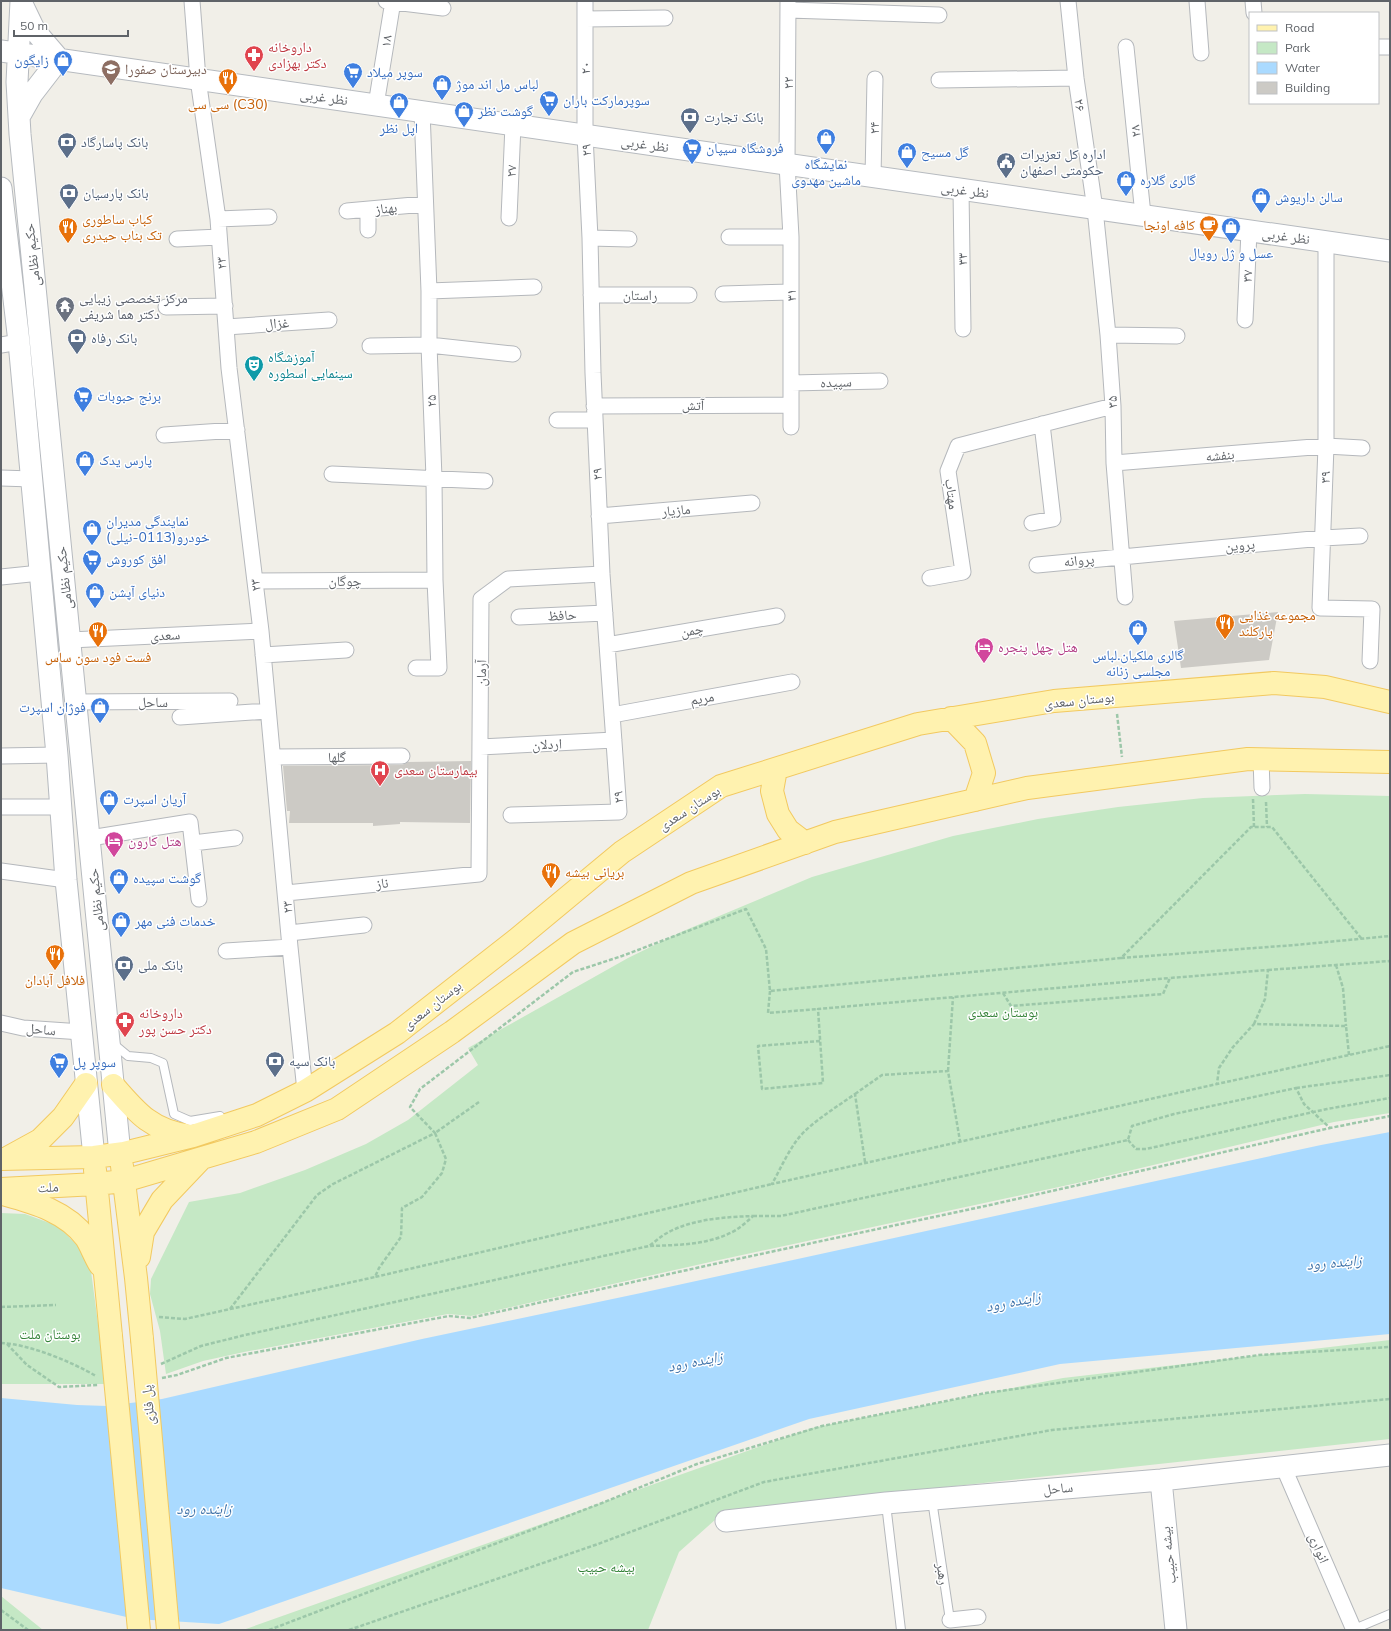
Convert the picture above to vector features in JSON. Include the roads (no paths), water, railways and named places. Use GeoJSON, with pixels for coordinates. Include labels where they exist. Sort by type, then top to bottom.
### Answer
{"type":"FeatureCollection","features":[{"type":"Feature","properties":{"kind":"main road","name":"حکیم نظامی"},"geometry":{"type":"LineString","coordinates":[[21,2],[9,52],[17,82],[19,117],[120,1154]]}},
{"type":"Feature","properties":{"kind":"main road"},"geometry":{"type":"LineString","coordinates":[[19,117],[32,94],[59,59],[35,31],[21,2]]}},
{"type":"Feature","properties":{"kind":"main road","name":"نظر غربی"},"geometry":{"type":"LineString","coordinates":[[9,52],[1390,252]]}},
{"type":"Feature","properties":{"kind":"main road","name":"حکیم نظامی"},"geometry":{"type":"LineString","coordinates":[[1,188],[10,344],[32,479],[57,756],[66,880],[94,1157]]}},
{"type":"Feature","properties":{"kind":"main road","name":"بوستان سعدی"},"geometry":{"type":"LineString","coordinates":[[120,1154],[193,1136],[257,1115],[299,1094],[397,1033],[516,940],[622,852],[721,786],[918,724],[1054,700],[1274,683],[1325,687],[1390,702]]}},
{"type":"Feature","properties":{"kind":"main road"},"geometry":{"type":"LineString","coordinates":[[951,718],[975,743],[984,773],[975,800]]}},
{"type":"Feature","properties":{"kind":"main road"},"geometry":{"type":"LineString","coordinates":[[124,1181],[256,1142],[337,1109],[452,1032],[573,943],[691,883],[835,832],[1027,788],[1248,759],[1390,762]]}},
{"type":"Feature","properties":{"kind":"main road"},"geometry":{"type":"LineString","coordinates":[[776,769],[772,791],[778,814],[788,830],[805,843]]}},
{"type":"Feature","properties":{"kind":"main road"},"geometry":{"type":"LineString","coordinates":[[4,1158],[40,1140],[63,1117],[86,1084]]}},
{"type":"Feature","properties":{"kind":"main road"},"geometry":{"type":"LineString","coordinates":[[113,1085],[132,1107],[153,1126],[173,1134],[193,1136]]}},
{"type":"Feature","properties":{"kind":"main road","name":"ملت"},"geometry":{"type":"LineString","coordinates":[[4,1158],[94,1157],[120,1154]]}},
{"type":"Feature","properties":{"kind":"main road","name":"پل فلزی"},"geometry":{"type":"LineString","coordinates":[[120,1154],[136,1278],[168,1630]]}},
{"type":"Feature","properties":{"kind":"main road"},"geometry":{"type":"LineString","coordinates":[[94,1157],[139,1630]]}},
{"type":"Feature","properties":{"kind":"main road"},"geometry":{"type":"LineString","coordinates":[[136,1278],[143,1232],[162,1200],[201,1159]]}},
{"type":"Feature","properties":{"kind":"main road","name":"ملت"},"geometry":{"type":"LineString","coordinates":[[1,1189],[124,1181]]}},
{"type":"Feature","properties":{"kind":"main road"},"geometry":{"type":"LineString","coordinates":[[1,1193],[39,1204],[72,1223],[86,1238],[106,1278]]}},
{"type":"Feature","properties":{"kind":"main road","name":"ساحل"},"geometry":{"type":"LineString","coordinates":[[726,1521],[886,1503],[1161,1480],[1390,1455]]}},
{"type":"Feature","properties":{"kind":"main road","name":"بیشه حبیب"},"geometry":{"type":"LineString","coordinates":[[1161,1480],[1176,1630]]}},
{"type":"Feature","properties":{"kind":"street","name":"۲۳"},"geometry":{"type":"LineString","coordinates":[[192,1],[198,79],[218,219],[226,327],[261,631],[286,893],[299,1094]]}},
{"type":"Feature","properties":{"kind":"street"},"geometry":{"type":"LineString","coordinates":[[390,1],[443,8]]}},
{"type":"Feature","properties":{"kind":"street","name":"۱۸"},"geometry":{"type":"LineString","coordinates":[[376,105],[390,1]]}},
{"type":"Feature","properties":{"kind":"street","name":"۲۰"},"geometry":{"type":"LineString","coordinates":[[584,1],[585,135]]}},
{"type":"Feature","properties":{"kind":"street","name":"۲۶"},"geometry":{"type":"LineString","coordinates":[[1068,1],[1076,78],[1095,209]]}},
{"type":"Feature","properties":{"kind":"street"},"geometry":{"type":"LineString","coordinates":[[1197,1],[1200,53]]}},
{"type":"Feature","properties":{"kind":"street"},"geometry":{"type":"LineString","coordinates":[[1253,1],[1254,12]]}},
{"type":"Feature","properties":{"kind":"street"},"geometry":{"type":"LineString","coordinates":[[789,5],[940,15]]}},
{"type":"Feature","properties":{"kind":"street","name":"۲۲"},"geometry":{"type":"LineString","coordinates":[[787,164],[789,5]]}},
{"type":"Feature","properties":{"kind":"street"},"geometry":{"type":"LineString","coordinates":[[585,19],[665,18]]}},
{"type":"Feature","properties":{"kind":"street","name":"۲۸"},"geometry":{"type":"LineString","coordinates":[[1126,47],[1143,216]]}},
{"type":"Feature","properties":{"kind":"street"},"geometry":{"type":"LineString","coordinates":[[1379,47],[1390,47]]}},
{"type":"Feature","properties":{"kind":"street"},"geometry":{"type":"LineString","coordinates":[[939,80],[1076,78]]}},
{"type":"Feature","properties":{"kind":"street","name":"۲۴"},"geometry":{"type":"LineString","coordinates":[[873,177],[875,79]]}},
{"type":"Feature","properties":{"kind":"street","name":"۲۵"},"geometry":{"type":"LineString","coordinates":[[416,668],[439,668],[435,580],[429,291],[422,111]]}},
{"type":"Feature","properties":{"kind":"street","name":"۲۷"},"geometry":{"type":"LineString","coordinates":[[509,218],[513,125]]}},
{"type":"Feature","properties":{"kind":"street","name":"۲۹"},"geometry":{"type":"LineString","coordinates":[[511,815],[619,812],[602,574],[585,135]]}},
{"type":"Feature","properties":{"kind":"street","name":"۳۱"},"geometry":{"type":"LineString","coordinates":[[787,164],[791,237],[791,427]]}},
{"type":"Feature","properties":{"kind":"street","name":"۳۳"},"geometry":{"type":"LineString","coordinates":[[962,190],[963,329]]}},
{"type":"Feature","properties":{"kind":"street","name":"بهناز"},"geometry":{"type":"LineString","coordinates":[[347,212],[425,204]]}},
{"type":"Feature","properties":{"kind":"street","name":"۳۵"},"geometry":{"type":"LineString","coordinates":[[1095,209],[1108,335],[1113,406],[1114,463],[1125,597]]}},
{"type":"Feature","properties":{"kind":"street"},"geometry":{"type":"LineString","coordinates":[[368,210],[368,230]]}},
{"type":"Feature","properties":{"kind":"street"},"geometry":{"type":"LineString","coordinates":[[218,219],[269,217]]}},
{"type":"Feature","properties":{"kind":"street","name":"۳۷"},"geometry":{"type":"LineString","coordinates":[[1245,320],[1249,231]]}},
{"type":"Feature","properties":{"kind":"street"},"geometry":{"type":"LineString","coordinates":[[177,239],[219,237]]}},
{"type":"Feature","properties":{"kind":"street"},"geometry":{"type":"LineString","coordinates":[[729,237],[791,237]]}},
{"type":"Feature","properties":{"kind":"street"},"geometry":{"type":"LineString","coordinates":[[590,238],[629,239]]}},
{"type":"Feature","properties":{"kind":"street","name":"۳۹"},"geometry":{"type":"LineString","coordinates":[[1326,242],[1326,446],[1320,608],[1372,610],[1370,661]]}},
{"type":"Feature","properties":{"kind":"street"},"geometry":{"type":"LineString","coordinates":[[429,291],[534,287]]}},
{"type":"Feature","properties":{"kind":"street"},"geometry":{"type":"LineString","coordinates":[[723,294],[791,292]]}},
{"type":"Feature","properties":{"kind":"street","name":"راستان"},"geometry":{"type":"LineString","coordinates":[[591,295],[688,295]]}},
{"type":"Feature","properties":{"kind":"street"},"geometry":{"type":"LineString","coordinates":[[166,307],[225,306]]}},
{"type":"Feature","properties":{"kind":"street","name":"غزال"},"geometry":{"type":"LineString","coordinates":[[226,327],[329,320]]}},
{"type":"Feature","properties":{"kind":"street"},"geometry":{"type":"LineString","coordinates":[[1108,335],[1177,336]]}},
{"type":"Feature","properties":{"kind":"street"},"geometry":{"type":"LineString","coordinates":[[370,346],[429,345],[513,354]]}},
{"type":"Feature","properties":{"kind":"street","name":"سپیده"},"geometry":{"type":"LineString","coordinates":[[791,383],[880,381]]}},
{"type":"Feature","properties":{"kind":"street","name":"آتش"},"geometry":{"type":"LineString","coordinates":[[557,420],[595,413],[791,405]]}},
{"type":"Feature","properties":{"kind":"street","name":"مهتاب"},"geometry":{"type":"LineString","coordinates":[[930,578],[963,572],[948,471],[958,446],[1113,406]]}},
{"type":"Feature","properties":{"kind":"street"},"geometry":{"type":"LineString","coordinates":[[1032,523],[1053,519],[1042,424]]}},
{"type":"Feature","properties":{"kind":"street"},"geometry":{"type":"LineString","coordinates":[[164,435],[237,430]]}},
{"type":"Feature","properties":{"kind":"street","name":"بنفشه"},"geometry":{"type":"LineString","coordinates":[[1114,463],[1326,446],[1362,448]]}},
{"type":"Feature","properties":{"kind":"street"},"geometry":{"type":"LineString","coordinates":[[332,474],[485,481]]}},
{"type":"Feature","properties":{"kind":"street"},"geometry":{"type":"LineString","coordinates":[[1,478],[32,479]]}},
{"type":"Feature","properties":{"kind":"street","name":"مازیار"},"geometry":{"type":"LineString","coordinates":[[600,516],[752,503]]}},
{"type":"Feature","properties":{"kind":"street","name":"پروین"},"geometry":{"type":"LineString","coordinates":[[1121,556],[1360,536]]}},
{"type":"Feature","properties":{"kind":"street","name":"پروانه"},"geometry":{"type":"LineString","coordinates":[[1037,565],[1121,556]]}},
{"type":"Feature","properties":{"kind":"street"},"geometry":{"type":"LineString","coordinates":[[1,577],[40,573]]}},
{"type":"Feature","properties":{"kind":"street","name":"آرمان"},"geometry":{"type":"LineString","coordinates":[[479,874],[481,600],[508,580],[602,574]]}},
{"type":"Feature","properties":{"kind":"street","name":"چوگان"},"geometry":{"type":"LineString","coordinates":[[255,581],[435,580]]}},
{"type":"Feature","properties":{"kind":"street","name":"حافظ"},"geometry":{"type":"LineString","coordinates":[[519,617],[605,613]]}},
{"type":"Feature","properties":{"kind":"street","name":"چمن"},"geometry":{"type":"LineString","coordinates":[[607,645],[777,616]]}},
{"type":"Feature","properties":{"kind":"street","name":"سعدی"},"geometry":{"type":"LineString","coordinates":[[70,640],[261,631]]}},
{"type":"Feature","properties":{"kind":"street"},"geometry":{"type":"LineString","coordinates":[[263,655],[346,650]]}},
{"type":"Feature","properties":{"kind":"street","name":"مریم"},"geometry":{"type":"LineString","coordinates":[[612,715],[792,682]]}},
{"type":"Feature","properties":{"kind":"street","name":"ساحل"},"geometry":{"type":"LineString","coordinates":[[76,702],[230,701]]}},
{"type":"Feature","properties":{"kind":"street"},"geometry":{"type":"LineString","coordinates":[[180,717],[268,711]]}},
{"type":"Feature","properties":{"kind":"street","name":"اردلان"},"geometry":{"type":"LineString","coordinates":[[480,747],[614,740]]}},
{"type":"Feature","properties":{"kind":"street"},"geometry":{"type":"LineString","coordinates":[[1,756],[57,756]]}},
{"type":"Feature","properties":{"kind":"street","name":"گلها"},"geometry":{"type":"LineString","coordinates":[[273,758],[402,756]]}},
{"type":"Feature","properties":{"kind":"street"},"geometry":{"type":"LineString","coordinates":[[1260,759],[1260,793]]}},
{"type":"Feature","properties":{"kind":"street"},"geometry":{"type":"LineString","coordinates":[[1,807],[61,807]]}},
{"type":"Feature","properties":{"kind":"street"},"geometry":{"type":"LineString","coordinates":[[90,838],[190,822],[200,899]]}},
{"type":"Feature","properties":{"kind":"street"},"geometry":{"type":"LineString","coordinates":[[193,843],[235,838]]}},
{"type":"Feature","properties":{"kind":"street"},"geometry":{"type":"LineString","coordinates":[[1,871],[66,880]]}},
{"type":"Feature","properties":{"kind":"street","name":"ناز"},"geometry":{"type":"LineString","coordinates":[[286,893],[479,874]]}},
{"type":"Feature","properties":{"kind":"street"},"geometry":{"type":"LineString","coordinates":[[226,951],[364,925]]}},
{"type":"Feature","properties":{"kind":"street","name":"ساحل"},"geometry":{"type":"LineString","coordinates":[[1,1023],[23,1028],[82,1032]]}},
{"type":"Feature","properties":{"kind":"street","name":"انواری"},"geometry":{"type":"LineString","coordinates":[[1284,1466],[1353,1630]]}},
{"type":"Feature","properties":{"kind":"street","name":"رهبر"},"geometry":{"type":"LineString","coordinates":[[950,1620],[978,1616]]}},
{"type":"Feature","properties":{"kind":"lane"},"geometry":{"type":"LineString","coordinates":[[108,1026],[116,1046],[128,1056],[151,1058],[164,1063],[174,1114],[190,1121],[210,1119],[225,1115]]}},
{"type":"Feature","properties":{"kind":"lane"},"geometry":{"type":"LineString","coordinates":[[255,1107],[299,1094]]}},
{"type":"Feature","properties":{"kind":"lane","name":"رهبر"},"geometry":{"type":"LineString","coordinates":[[932,1499],[950,1620]]}},
{"type":"Feature","properties":{"kind":"lane"},"geometry":{"type":"LineString","coordinates":[[886,1503],[901,1630]]}},
{"type":"Feature","properties":{"kind":"lane"},"geometry":{"type":"LineString","coordinates":[[1353,1630],[1390,1614]]}},
{"type":"Feature","properties":{"kind":"water","name":"زاینده رود"},"geometry":{"type":"Polygon","coordinates":[[[1390,1132],[1390,1334],[1060,1364],[809,1419],[219,1624],[135,1619],[1,1588],[1,1398],[77,1405],[107,1406],[162,1399],[422,1339],[641,1293],[1321,1145],[1390,1132]]]}},
{"type":"Feature","properties":{"kind":"place","name":"داروخانه دکتر بهزادی"},"geometry":{"type":"Point","coordinates":[254,72]}},
{"type":"Feature","properties":{"kind":"place","name":"زایگون"},"geometry":{"type":"Point","coordinates":[63,77]}},
{"type":"Feature","properties":{"kind":"place","name":"دبیرستان صفورا"},"geometry":{"type":"Point","coordinates":[111,86]}},
{"type":"Feature","properties":{"kind":"place","name":"سوپر میلاد"},"geometry":{"type":"Point","coordinates":[353,89]}},
{"type":"Feature","properties":{"kind":"place","name":"سی سی (C30)"},"geometry":{"type":"Point","coordinates":[228,95]}},
{"type":"Feature","properties":{"kind":"place","name":"لباس مل اند موژ"},"geometry":{"type":"Point","coordinates":[442,101]}},
{"type":"Feature","properties":{"kind":"place","name":"سوپرمارکت باران"},"geometry":{"type":"Point","coordinates":[549,117]}},
{"type":"Feature","properties":{"kind":"place","name":"اپل نظر"},"geometry":{"type":"Point","coordinates":[399,119]}},
{"type":"Feature","properties":{"kind":"place","name":"گوشت نظر"},"geometry":{"type":"Point","coordinates":[464,128]}},
{"type":"Feature","properties":{"kind":"place","name":"بانک تجارت"},"geometry":{"type":"Point","coordinates":[690,134]}},
{"type":"Feature","properties":{"kind":"place","name":"نمایشگاه ماشین مهدوی"},"geometry":{"type":"Point","coordinates":[826,155]}},
{"type":"Feature","properties":{"kind":"place","name":"بانک پاسارگاد"},"geometry":{"type":"Point","coordinates":[67,159]}},
{"type":"Feature","properties":{"kind":"place","name":"فروشگاه سیپان"},"geometry":{"type":"Point","coordinates":[692,165]}},
{"type":"Feature","properties":{"kind":"place","name":"گل مسیح"},"geometry":{"type":"Point","coordinates":[907,169]}},
{"type":"Feature","properties":{"kind":"place","name":"اداره کل تعزیرات حکومتی اصفهان"},"geometry":{"type":"Point","coordinates":[1006,179]}},
{"type":"Feature","properties":{"kind":"place","name":"گالری گلاره"},"geometry":{"type":"Point","coordinates":[1126,197]}},
{"type":"Feature","properties":{"kind":"place","name":"بانک پارسیان"},"geometry":{"type":"Point","coordinates":[69,210]}},
{"type":"Feature","properties":{"kind":"place","name":"سالن داریوش"},"geometry":{"type":"Point","coordinates":[1261,214]}},
{"type":"Feature","properties":{"kind":"place","name":"کافه اونجا"},"geometry":{"type":"Point","coordinates":[1209,242]}},
{"type":"Feature","properties":{"kind":"place","name":"کباب ساطوری تک بناب حیدری"},"geometry":{"type":"Point","coordinates":[68,244]}},
{"type":"Feature","properties":{"kind":"place","name":"عسل و ژل رویال"},"geometry":{"type":"Point","coordinates":[1231,244]}},
{"type":"Feature","properties":{"kind":"place","name":"مرکز تخصصی زیبایی دکتر هما شریفی"},"geometry":{"type":"Point","coordinates":[65,323]}},
{"type":"Feature","properties":{"kind":"place","name":"بانک رفاه"},"geometry":{"type":"Point","coordinates":[77,355]}},
{"type":"Feature","properties":{"kind":"place","name":"آموزشگاه سینمایی اسطوره"},"geometry":{"type":"Point","coordinates":[254,382]}},
{"type":"Feature","properties":{"kind":"place","name":"برنج حبوبات"},"geometry":{"type":"Point","coordinates":[83,413]}},
{"type":"Feature","properties":{"kind":"place","name":"پارس یدک"},"geometry":{"type":"Point","coordinates":[85,477]}},
{"type":"Feature","properties":{"kind":"place","name":"نمایندگی مدیران خودرو(0113-نیلی)"},"geometry":{"type":"Point","coordinates":[92,546]}},
{"type":"Feature","properties":{"kind":"place","name":"افق کوروش"},"geometry":{"type":"Point","coordinates":[92,576]}},
{"type":"Feature","properties":{"kind":"place","name":"دنیای آپشن"},"geometry":{"type":"Point","coordinates":[95,609]}},
{"type":"Feature","properties":{"kind":"place","name":"مجموعه غذایی پارکلند"},"geometry":{"type":"Point","coordinates":[1225,640]}},
{"type":"Feature","properties":{"kind":"place","name":"گالری ملکیان.لباس مجلسی زنانه"},"geometry":{"type":"Point","coordinates":[1138,646]}},
{"type":"Feature","properties":{"kind":"place","name":"فست فود سون ساس"},"geometry":{"type":"Point","coordinates":[98,648]}},
{"type":"Feature","properties":{"kind":"place","name":"هتل چهل پنجره"},"geometry":{"type":"Point","coordinates":[984,664]}},
{"type":"Feature","properties":{"kind":"place","name":"فوژان اسپرت"},"geometry":{"type":"Point","coordinates":[100,724]}},
{"type":"Feature","properties":{"kind":"place","name":"بیمارستان سعدی"},"geometry":{"type":"Point","coordinates":[380,787]}},
{"type":"Feature","properties":{"kind":"place","name":"آریان اسپرت"},"geometry":{"type":"Point","coordinates":[109,816]}},
{"type":"Feature","properties":{"kind":"place","name":"هتل کارون"},"geometry":{"type":"Point","coordinates":[114,858]}},
{"type":"Feature","properties":{"kind":"place","name":"بریانی بیشه"},"geometry":{"type":"Point","coordinates":[551,889]}},
{"type":"Feature","properties":{"kind":"place","name":"گوشت سپیده"},"geometry":{"type":"Point","coordinates":[119,895]}},
{"type":"Feature","properties":{"kind":"place","name":"خدمات فنی مهر"},"geometry":{"type":"Point","coordinates":[121,938]}},
{"type":"Feature","properties":{"kind":"place","name":"فلافل آبادان"},"geometry":{"type":"Point","coordinates":[55,971]}},
{"type":"Feature","properties":{"kind":"place","name":"بانک ملی"},"geometry":{"type":"Point","coordinates":[124,982]}},
{"type":"Feature","properties":{"kind":"place","name":"داروخانه دکتر حسن پور"},"geometry":{"type":"Point","coordinates":[125,1038]}},
{"type":"Feature","properties":{"kind":"place","name":"بانک سپه"},"geometry":{"type":"Point","coordinates":[275,1078]}},
{"type":"Feature","properties":{"kind":"place","name":"سوپر پل"},"geometry":{"type":"Point","coordinates":[59,1079]}},
{"type":"Feature","properties":{"kind":"park label","name":"بوستان ملت"},"geometry":{"type":"Point","coordinates":[50,1334]}}]}
